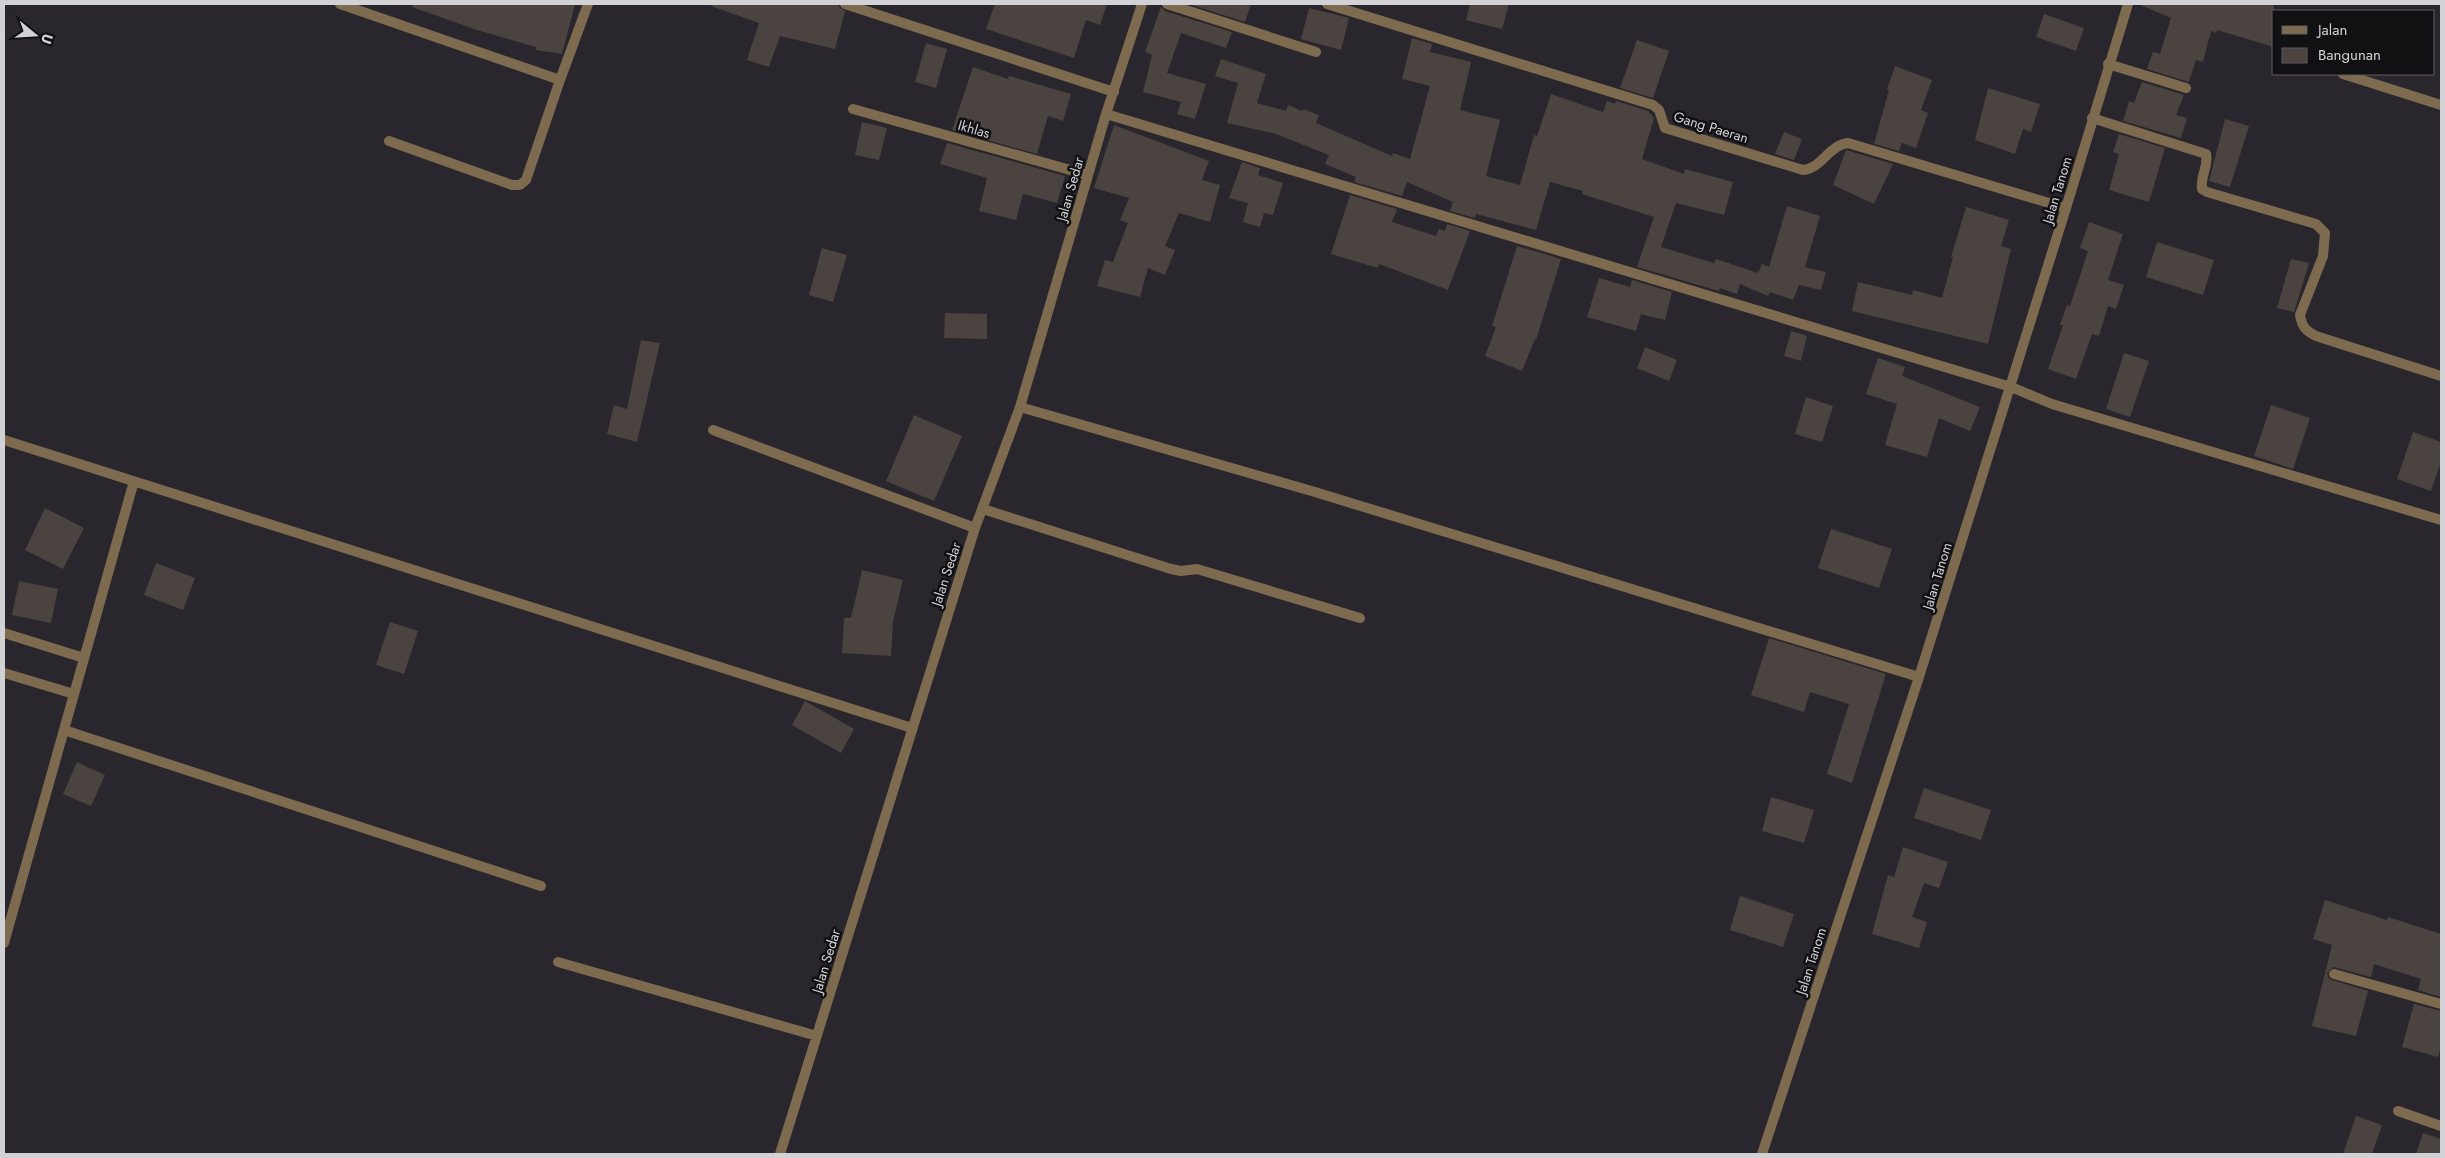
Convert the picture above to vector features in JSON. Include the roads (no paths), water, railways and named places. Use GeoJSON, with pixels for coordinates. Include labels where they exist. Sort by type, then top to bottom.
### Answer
{"type":"FeatureCollection","features":[{"type":"Feature","properties":{"kind":"street"},"geometry":{"type":"LineString","coordinates":[[340,4],[560,80]]}},
{"type":"Feature","properties":{"kind":"street"},"geometry":{"type":"LineString","coordinates":[[389,141],[512,185],[520,185],[526,180],[588,4]]}},
{"type":"Feature","properties":{"kind":"street"},"geometry":{"type":"LineString","coordinates":[[845,4],[1114,92]]}},
{"type":"Feature","properties":{"kind":"street","name":"Jalan Sedar"},"geometry":{"type":"LineString","coordinates":[[780,1154],[975,528],[984,509],[1020,407],[1106,114],[1142,4]]}},
{"type":"Feature","properties":{"kind":"street"},"geometry":{"type":"LineString","coordinates":[[1167,4],[1316,52]]}},
{"type":"Feature","properties":{"kind":"street","name":"Gang Paeran"},"geometry":{"type":"LineString","coordinates":[[1326,4],[1652,105],[1658,110],[1665,128],[1803,170],[1812,168],[1835,147],[1848,143],[2066,208]]}},
{"type":"Feature","properties":{"kind":"street","name":"Jalan Tanom"},"geometry":{"type":"LineString","coordinates":[[1762,1154],[1919,677],[2011,387],[2108,64],[2128,4]]}},
{"type":"Feature","properties":{"kind":"street"},"geometry":{"type":"LineString","coordinates":[[2108,64],[2186,88]]}},
{"type":"Feature","properties":{"kind":"street"},"geometry":{"type":"LineString","coordinates":[[2347,75],[2441,105]]}},
{"type":"Feature","properties":{"kind":"street","name":"Ikhlas"},"geometry":{"type":"LineString","coordinates":[[853,109],[1088,175]]}},
{"type":"Feature","properties":{"kind":"street"},"geometry":{"type":"LineString","coordinates":[[1106,114],[2011,387],[2052,404],[2441,520]]}},
{"type":"Feature","properties":{"kind":"street"},"geometry":{"type":"LineString","coordinates":[[2092,118],[2206,154],[2207,162],[2200,180],[2202,189],[2207,192],[2316,224],[2326,233],[2323,256],[2300,315],[2301,323],[2306,331],[2316,336],[2441,376]]}},
{"type":"Feature","properties":{"kind":"street"},"geometry":{"type":"LineString","coordinates":[[1020,407],[1315,492],[1919,677]]}},
{"type":"Feature","properties":{"kind":"street"},"geometry":{"type":"LineString","coordinates":[[713,430],[975,528]]}},
{"type":"Feature","properties":{"kind":"street"},"geometry":{"type":"LineString","coordinates":[[4,440],[912,728]]}},
{"type":"Feature","properties":{"kind":"street"},"geometry":{"type":"LineString","coordinates":[[4,943],[134,481]]}},
{"type":"Feature","properties":{"kind":"street"},"geometry":{"type":"LineString","coordinates":[[984,509],[1171,569],[1181,571],[1197,569],[1360,618]]}},
{"type":"Feature","properties":{"kind":"street"},"geometry":{"type":"LineString","coordinates":[[4,633],[84,658]]}},
{"type":"Feature","properties":{"kind":"street"},"geometry":{"type":"LineString","coordinates":[[4,672],[74,694]]}},
{"type":"Feature","properties":{"kind":"street"},"geometry":{"type":"LineString","coordinates":[[64,730],[541,886]]}},
{"type":"Feature","properties":{"kind":"street"},"geometry":{"type":"LineString","coordinates":[[558,962],[817,1036]]}},
{"type":"Feature","properties":{"kind":"street"},"geometry":{"type":"LineString","coordinates":[[2334,974],[2441,1004]]}},
{"type":"Feature","properties":{"kind":"street"},"geometry":{"type":"LineString","coordinates":[[2398,1111],[2441,1126]]}}]}
